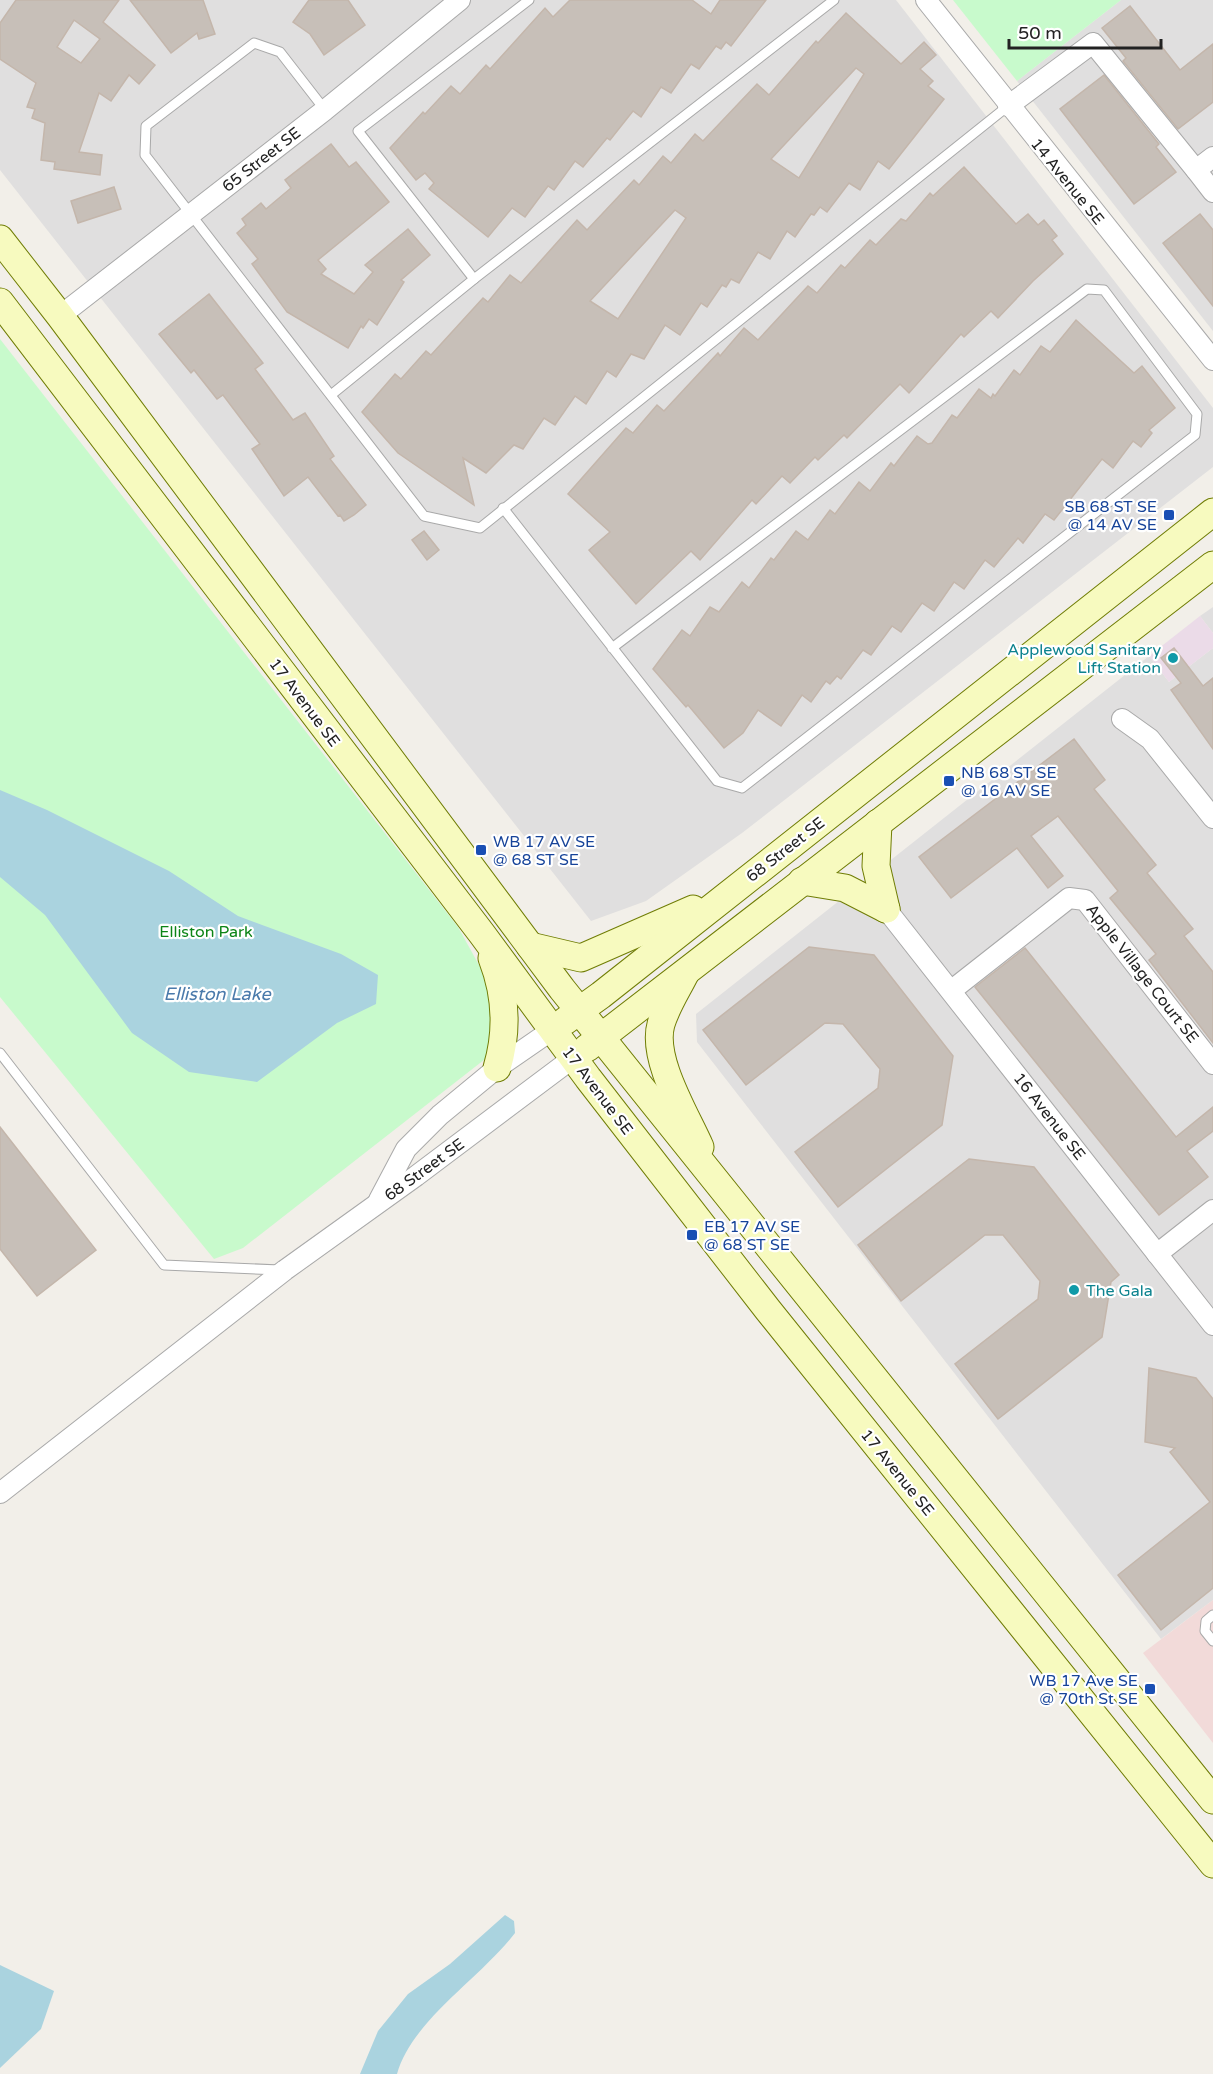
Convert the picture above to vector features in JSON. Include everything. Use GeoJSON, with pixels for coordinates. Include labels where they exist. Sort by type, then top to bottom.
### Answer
{"type":"FeatureCollection","features":[{"type":"Feature","properties":{"kind":"main road","name":"17 Avenue SE"},"geometry":{"type":"LineString","coordinates":[[0,239],[579,1010],[1213,1800]]}},
{"type":"Feature","properties":{"kind":"main road","name":"17 Avenue SE"},"geometry":{"type":"LineString","coordinates":[[0,302],[482,934],[573,1058],[776,1320],[1213,1864]]}},
{"type":"Feature","properties":{"kind":"main road"},"geometry":{"type":"LineString","coordinates":[[30,341],[60,316]]}},
{"type":"Feature","properties":{"kind":"main road","name":"68 Street SE"},"geometry":{"type":"LineString","coordinates":[[552,1030],[1213,512]]}},
{"type":"Feature","properties":{"kind":"main road","name":"68 Street SE"},"geometry":{"type":"LineString","coordinates":[[573,1058],[1213,565]]}},
{"type":"Feature","properties":{"kind":"main road"},"geometry":{"type":"LineString","coordinates":[[878,823],[876,866],[886,909]]}},
{"type":"Feature","properties":{"kind":"main road"},"geometry":{"type":"LineString","coordinates":[[802,881],[845,888],[886,909]]}},
{"type":"Feature","properties":{"kind":"main road"},"geometry":{"type":"LineString","coordinates":[[530,946],[581,958],[730,892]]}},
{"type":"Feature","properties":{"kind":"main road"},"geometry":{"type":"LineString","coordinates":[[482,934],[496,969],[503,1008],[504,1042],[497,1068]]}},
{"type":"Feature","properties":{"kind":"main road"},"geometry":{"type":"LineString","coordinates":[[686,970],[661,1025],[659,1042],[664,1066],[717,1183]]}},
{"type":"Feature","properties":{"kind":"street","name":"65 Street SE"},"geometry":{"type":"LineString","coordinates":[[60,316],[325,110],[460,0]]}},
{"type":"Feature","properties":{"kind":"street","name":"14 Avenue SE"},"geometry":{"type":"LineString","coordinates":[[926,0],[1008,106],[1213,360]]}},
{"type":"Feature","properties":{"kind":"street"},"geometry":{"type":"LineString","coordinates":[[1008,106],[1093,43],[1213,192]]}},
{"type":"Feature","properties":{"kind":"street"},"geometry":{"type":"LineString","coordinates":[[1196,170],[1213,157]]}},
{"type":"Feature","properties":{"kind":"street"},"geometry":{"type":"LineString","coordinates":[[1122,719],[1150,739],[1213,818]]}},
{"type":"Feature","properties":{"kind":"street","name":"Apple Village Court SE"},"geometry":{"type":"LineString","coordinates":[[952,990],[1069,898],[1085,900],[1213,1064]]}},
{"type":"Feature","properties":{"kind":"street","name":"16 Avenue SE"},"geometry":{"type":"LineString","coordinates":[[886,909],[952,990],[1213,1325]]}},
{"type":"Feature","properties":{"kind":"street","name":"68 Street SE"},"geometry":{"type":"LineString","coordinates":[[378,1202],[406,1149],[440,1114],[497,1068],[552,1030]]}},
{"type":"Feature","properties":{"kind":"street","name":"68 Street SE"},"geometry":{"type":"LineString","coordinates":[[0,1493],[285,1270],[416,1176],[573,1058]]}},
{"type":"Feature","properties":{"kind":"street"},"geometry":{"type":"LineString","coordinates":[[1157,1254],[1213,1210]]}},
{"type":"Feature","properties":{"kind":"lane"},"geometry":{"type":"LineString","coordinates":[[474,279],[358,131],[529,0]]}},
{"type":"Feature","properties":{"kind":"lane"},"geometry":{"type":"LineString","coordinates":[[331,395],[474,279],[834,0]]}},
{"type":"Feature","properties":{"kind":"lane"},"geometry":{"type":"LineString","coordinates":[[325,110],[280,52],[254,43],[146,126],[144,155],[424,516],[480,528],[1008,106]]}},
{"type":"Feature","properties":{"kind":"lane"},"geometry":{"type":"LineString","coordinates":[[503,508],[612,648],[717,781],[742,788],[1195,435],[1197,414],[1104,290],[1087,289],[612,648]]}},
{"type":"Feature","properties":{"kind":"lane"},"geometry":{"type":"LineString","coordinates":[[0,1053],[164,1264],[285,1270]]}},
{"type":"Feature","properties":{"kind":"lane"},"geometry":{"type":"LineString","coordinates":[[1209,1618],[1205,1630],[1213,1641]]}},
{"type":"Feature","properties":{"kind":"shaded area"},"geometry":{"type":"Polygon","coordinates":[[[0,0],[896,0],[1213,408],[1213,467],[742,833],[646,901],[591,921],[0,170],[0,0]]]}},
{"type":"Feature","properties":{"kind":"shaded area"},"geometry":{"type":"Polygon","coordinates":[[[1121,0],[1213,0],[1213,331],[1017,81],[1121,0]]]}},
{"type":"Feature","properties":{"kind":"shaded area"},"geometry":{"type":"Polygon","coordinates":[[[1213,607],[1213,633],[1200,616],[1213,607]]]}},
{"type":"Feature","properties":{"kind":"shaded area"},"geometry":{"type":"Polygon","coordinates":[[[1200,616],[1213,633],[1213,648],[1169,682],[1149,656],[1200,616]]]}},
{"type":"Feature","properties":{"kind":"shaded area"},"geometry":{"type":"Polygon","coordinates":[[[1213,648],[1213,1600],[1161,1639],[697,1042],[696,1014],[1149,656],[1169,682],[1213,648]]]}},
{"type":"Feature","properties":{"kind":"shaded area"},"geometry":{"type":"Polygon","coordinates":[[[1213,1600],[1213,1743],[1143,1653],[1213,1600]]]}},
{"type":"Feature","properties":{"kind":"green space"},"geometry":{"type":"Polygon","coordinates":[[[953,0],[1121,0],[1017,81],[953,0]]]}},
{"type":"Feature","properties":{"kind":"green space","name":"Elliston Park"},"geometry":{"type":"Polygon","coordinates":[[[0,339],[458,927],[490,985],[493,1028],[489,1056],[243,1248],[214,1259],[0,997],[0,339]]]}},
{"type":"Feature","properties":{"kind":"water","name":"Elliston Lake"},"geometry":{"type":"Polygon","coordinates":[[[0,790],[47,810],[169,871],[238,916],[341,954],[378,975],[376,1004],[337,1023],[257,1082],[189,1072],[132,1033],[45,915],[0,877],[0,790]]]}},
{"type":"Feature","properties":{"kind":"water"},"geometry":{"type":"Polygon","coordinates":[[[505,1915],[514,1921],[515,1933],[501,1950],[432,2018],[405,2054],[397,2074],[360,2074],[378,2031],[408,1994],[450,1964],[505,1915]]]}},
{"type":"Feature","properties":{"kind":"water"},"geometry":{"type":"Polygon","coordinates":[[[0,1965],[54,1991],[41,2029],[0,2068],[0,1965]]]}},
{"type":"Feature","properties":{"kind":"building"},"geometry":{"type":"Polygon","coordinates":[[[16,0],[119,0],[103,22],[155,65],[139,84],[129,75],[111,101],[99,93],[79,152],[102,155],[100,175],[54,169],[55,162],[41,160],[45,123],[32,118],[35,109],[27,107],[36,83],[0,59],[0,23],[16,0]],[[74,20],[57,47],[81,63],[100,39],[74,20]]]}},
{"type":"Feature","properties":{"kind":"building"},"geometry":{"type":"Polygon","coordinates":[[[130,0],[203,0],[215,34],[199,39],[197,33],[171,53],[130,0]]]}},
{"type":"Feature","properties":{"kind":"building"},"geometry":{"type":"Polygon","coordinates":[[[309,0],[348,0],[365,25],[324,55],[310,34],[293,22],[309,0]]]}},
{"type":"Feature","properties":{"kind":"building"},"geometry":{"type":"Polygon","coordinates":[[[570,0],[692,0],[711,14],[720,0],[766,0],[731,46],[726,42],[721,49],[716,46],[699,69],[691,64],[671,93],[661,87],[641,117],[633,111],[610,140],[607,138],[583,167],[575,161],[554,190],[548,186],[525,217],[512,208],[488,237],[429,189],[434,183],[425,173],[416,180],[390,148],[451,86],[460,94],[486,65],[490,69],[545,8],[553,17],[570,0]]]}},
{"type":"Feature","properties":{"kind":"building"},"geometry":{"type":"Polygon","coordinates":[[[1130,6],[1180,70],[1213,44],[1213,102],[1178,129],[1123,61],[1126,58],[1102,28],[1130,6]]]}},
{"type":"Feature","properties":{"kind":"building"},"geometry":{"type":"Polygon","coordinates":[[[846,13],[901,64],[924,42],[936,55],[920,69],[933,81],[928,86],[944,99],[889,169],[878,161],[860,190],[849,183],[827,212],[820,207],[814,215],[811,214],[795,237],[787,231],[770,259],[758,252],[739,283],[731,279],[726,287],[722,285],[707,307],[701,303],[680,335],[665,325],[644,359],[631,354],[616,377],[607,371],[586,404],[575,396],[555,425],[544,418],[523,449],[514,445],[486,473],[463,458],[474,505],[398,453],[362,412],[395,374],[401,379],[426,351],[431,355],[483,298],[488,302],[510,275],[521,283],[577,220],[587,230],[634,180],[639,185],[663,156],[671,163],[695,134],[703,141],[757,84],[769,95],[816,41],[818,43],[846,13]],[[856,68],[771,159],[799,178],[864,74],[856,68]],[[675,210],[590,301],[618,319],[686,218],[675,210]]]}},
{"type":"Feature","properties":{"kind":"building"},"geometry":{"type":"Polygon","coordinates":[[[1104,75],[1159,144],[1156,147],[1176,172],[1134,204],[1060,109],[1104,75]]]}},
{"type":"Feature","properties":{"kind":"building"},"geometry":{"type":"Polygon","coordinates":[[[331,144],[349,167],[356,162],[389,202],[318,260],[326,269],[321,274],[354,294],[373,272],[365,265],[408,229],[430,255],[401,280],[404,282],[377,325],[369,319],[363,328],[361,326],[348,348],[287,312],[252,264],[258,259],[237,233],[246,225],[242,219],[261,203],[266,209],[291,188],[285,180],[331,144]]]}},
{"type":"Feature","properties":{"kind":"building"},"geometry":{"type":"Polygon","coordinates":[[[964,167],[1016,224],[1028,214],[1038,225],[1044,220],[1057,236],[1052,240],[1063,254],[1033,281],[998,318],[991,311],[964,337],[961,334],[909,393],[900,384],[847,438],[844,435],[818,460],[815,457],[790,483],[782,476],[756,504],[752,500],[700,560],[691,551],[636,604],[589,550],[610,532],[568,494],[626,428],[633,433],[657,405],[664,411],[718,353],[720,356],[744,328],[758,340],[808,286],[817,293],[841,265],[845,268],[870,240],[876,245],[901,219],[906,221],[930,193],[933,196],[964,167]]]}},
{"type":"Feature","properties":{"kind":"building"},"geometry":{"type":"Polygon","coordinates":[[[114,187],[121,209],[78,223],[71,201],[114,187]]]}},
{"type":"Feature","properties":{"kind":"building"},"geometry":{"type":"Polygon","coordinates":[[[1200,214],[1213,230],[1213,306],[1163,243],[1200,214]]]}},
{"type":"Feature","properties":{"kind":"building"},"geometry":{"type":"Polygon","coordinates":[[[209,294],[263,363],[255,369],[293,420],[305,413],[334,456],[330,459],[366,505],[354,515],[344,521],[308,477],[284,496],[252,449],[260,444],[223,395],[217,399],[194,370],[191,373],[159,334],[209,294]]]}},
{"type":"Feature","properties":{"kind":"building"},"geometry":{"type":"Polygon","coordinates":[[[1076,320],[1134,373],[1142,366],[1175,408],[1149,430],[1152,433],[1141,447],[1133,441],[1113,468],[1102,459],[1054,520],[1045,514],[1023,543],[1018,538],[994,567],[985,560],[964,589],[954,582],[934,611],[922,603],[901,632],[892,626],[871,655],[863,650],[841,679],[837,676],[830,684],[826,681],[811,702],[802,695],[781,726],[758,710],[743,733],[724,748],[688,705],[686,707],[653,669],[682,630],[690,636],[710,607],[719,612],[742,582],[749,588],[771,558],[774,560],[796,531],[808,540],[830,510],[835,514],[859,482],[870,491],[891,463],[894,466],[917,436],[928,444],[932,443],[952,415],[957,418],[979,389],[991,398],[993,394],[995,396],[1014,370],[1020,375],[1041,346],[1050,352],[1076,320]]]}},
{"type":"Feature","properties":{"kind":"building"},"geometry":{"type":"Polygon","coordinates":[[[424,531],[439,550],[427,560],[412,540],[424,531]]]}},
{"type":"Feature","properties":{"kind":"building"},"geometry":{"type":"Polygon","coordinates":[[[1174,648],[1203,686],[1213,678],[1213,749],[1171,690],[1181,683],[1161,658],[1174,648]]]}},
{"type":"Feature","properties":{"kind":"building"},"geometry":{"type":"Polygon","coordinates":[[[1074,739],[1105,780],[1094,789],[1156,865],[1147,873],[1193,929],[1184,936],[1213,972],[1213,1043],[1149,960],[1156,954],[1110,898],[1118,891],[1058,816],[1031,836],[1063,876],[1048,888],[1017,848],[951,898],[919,857],[1074,739]]]}},
{"type":"Feature","properties":{"kind":"building"},"geometry":{"type":"Polygon","coordinates":[[[809,947],[874,955],[953,1056],[942,1125],[838,1207],[795,1152],[878,1088],[880,1069],[843,1024],[825,1023],[746,1085],[703,1030],[809,947]]]}},
{"type":"Feature","properties":{"kind":"building"},"geometry":{"type":"Polygon","coordinates":[[[1025,948],[1176,1137],[1213,1107],[1213,1131],[1187,1151],[1208,1177],[1159,1215],[975,987],[1025,948]]]}},
{"type":"Feature","properties":{"kind":"building"},"geometry":{"type":"Polygon","coordinates":[[[0,1127],[96,1250],[37,1296],[0,1249],[0,1127]]]}},
{"type":"Feature","properties":{"kind":"building","name":"The Gala"},"geometry":{"type":"Polygon","coordinates":[[[969,1159],[1034,1167],[1119,1275],[1111,1282],[1102,1337],[998,1419],[955,1364],[1038,1299],[1040,1281],[1003,1235],[985,1235],[901,1301],[858,1245],[969,1159]]]}},
{"type":"Feature","properties":{"kind":"building"},"geometry":{"type":"Polygon","coordinates":[[[1149,1368],[1196,1378],[1213,1399],[1213,1588],[1161,1630],[1118,1575],[1210,1502],[1170,1452],[1175,1448],[1145,1442],[1149,1368]]]}},
{"type":"Feature","properties":{"kind":"place","name":"SB 68 ST SE @ 14 AV SE"},"geometry":{"type":"Point","coordinates":[1169,515]}},
{"type":"Feature","properties":{"kind":"place","name":"Applewood Sanitary Lift Station"},"geometry":{"type":"Point","coordinates":[1173,658]}},
{"type":"Feature","properties":{"kind":"place","name":"NB 68 ST SE @ 16 AV SE"},"geometry":{"type":"Point","coordinates":[949,781]}},
{"type":"Feature","properties":{"kind":"place","name":"WB 17 AV SE @ 68 ST SE"},"geometry":{"type":"Point","coordinates":[481,850]}},
{"type":"Feature","properties":{"kind":"place","name":"EB 17 AV SE @ 68 ST SE"},"geometry":{"type":"Point","coordinates":[692,1235]}},
{"type":"Feature","properties":{"kind":"place","name":"The Gala"},"geometry":{"type":"Point","coordinates":[1074,1290]}},
{"type":"Feature","properties":{"kind":"place","name":"WB 17 Ave SE @ 70th St SE"},"geometry":{"type":"Point","coordinates":[1150,1689]}}]}
